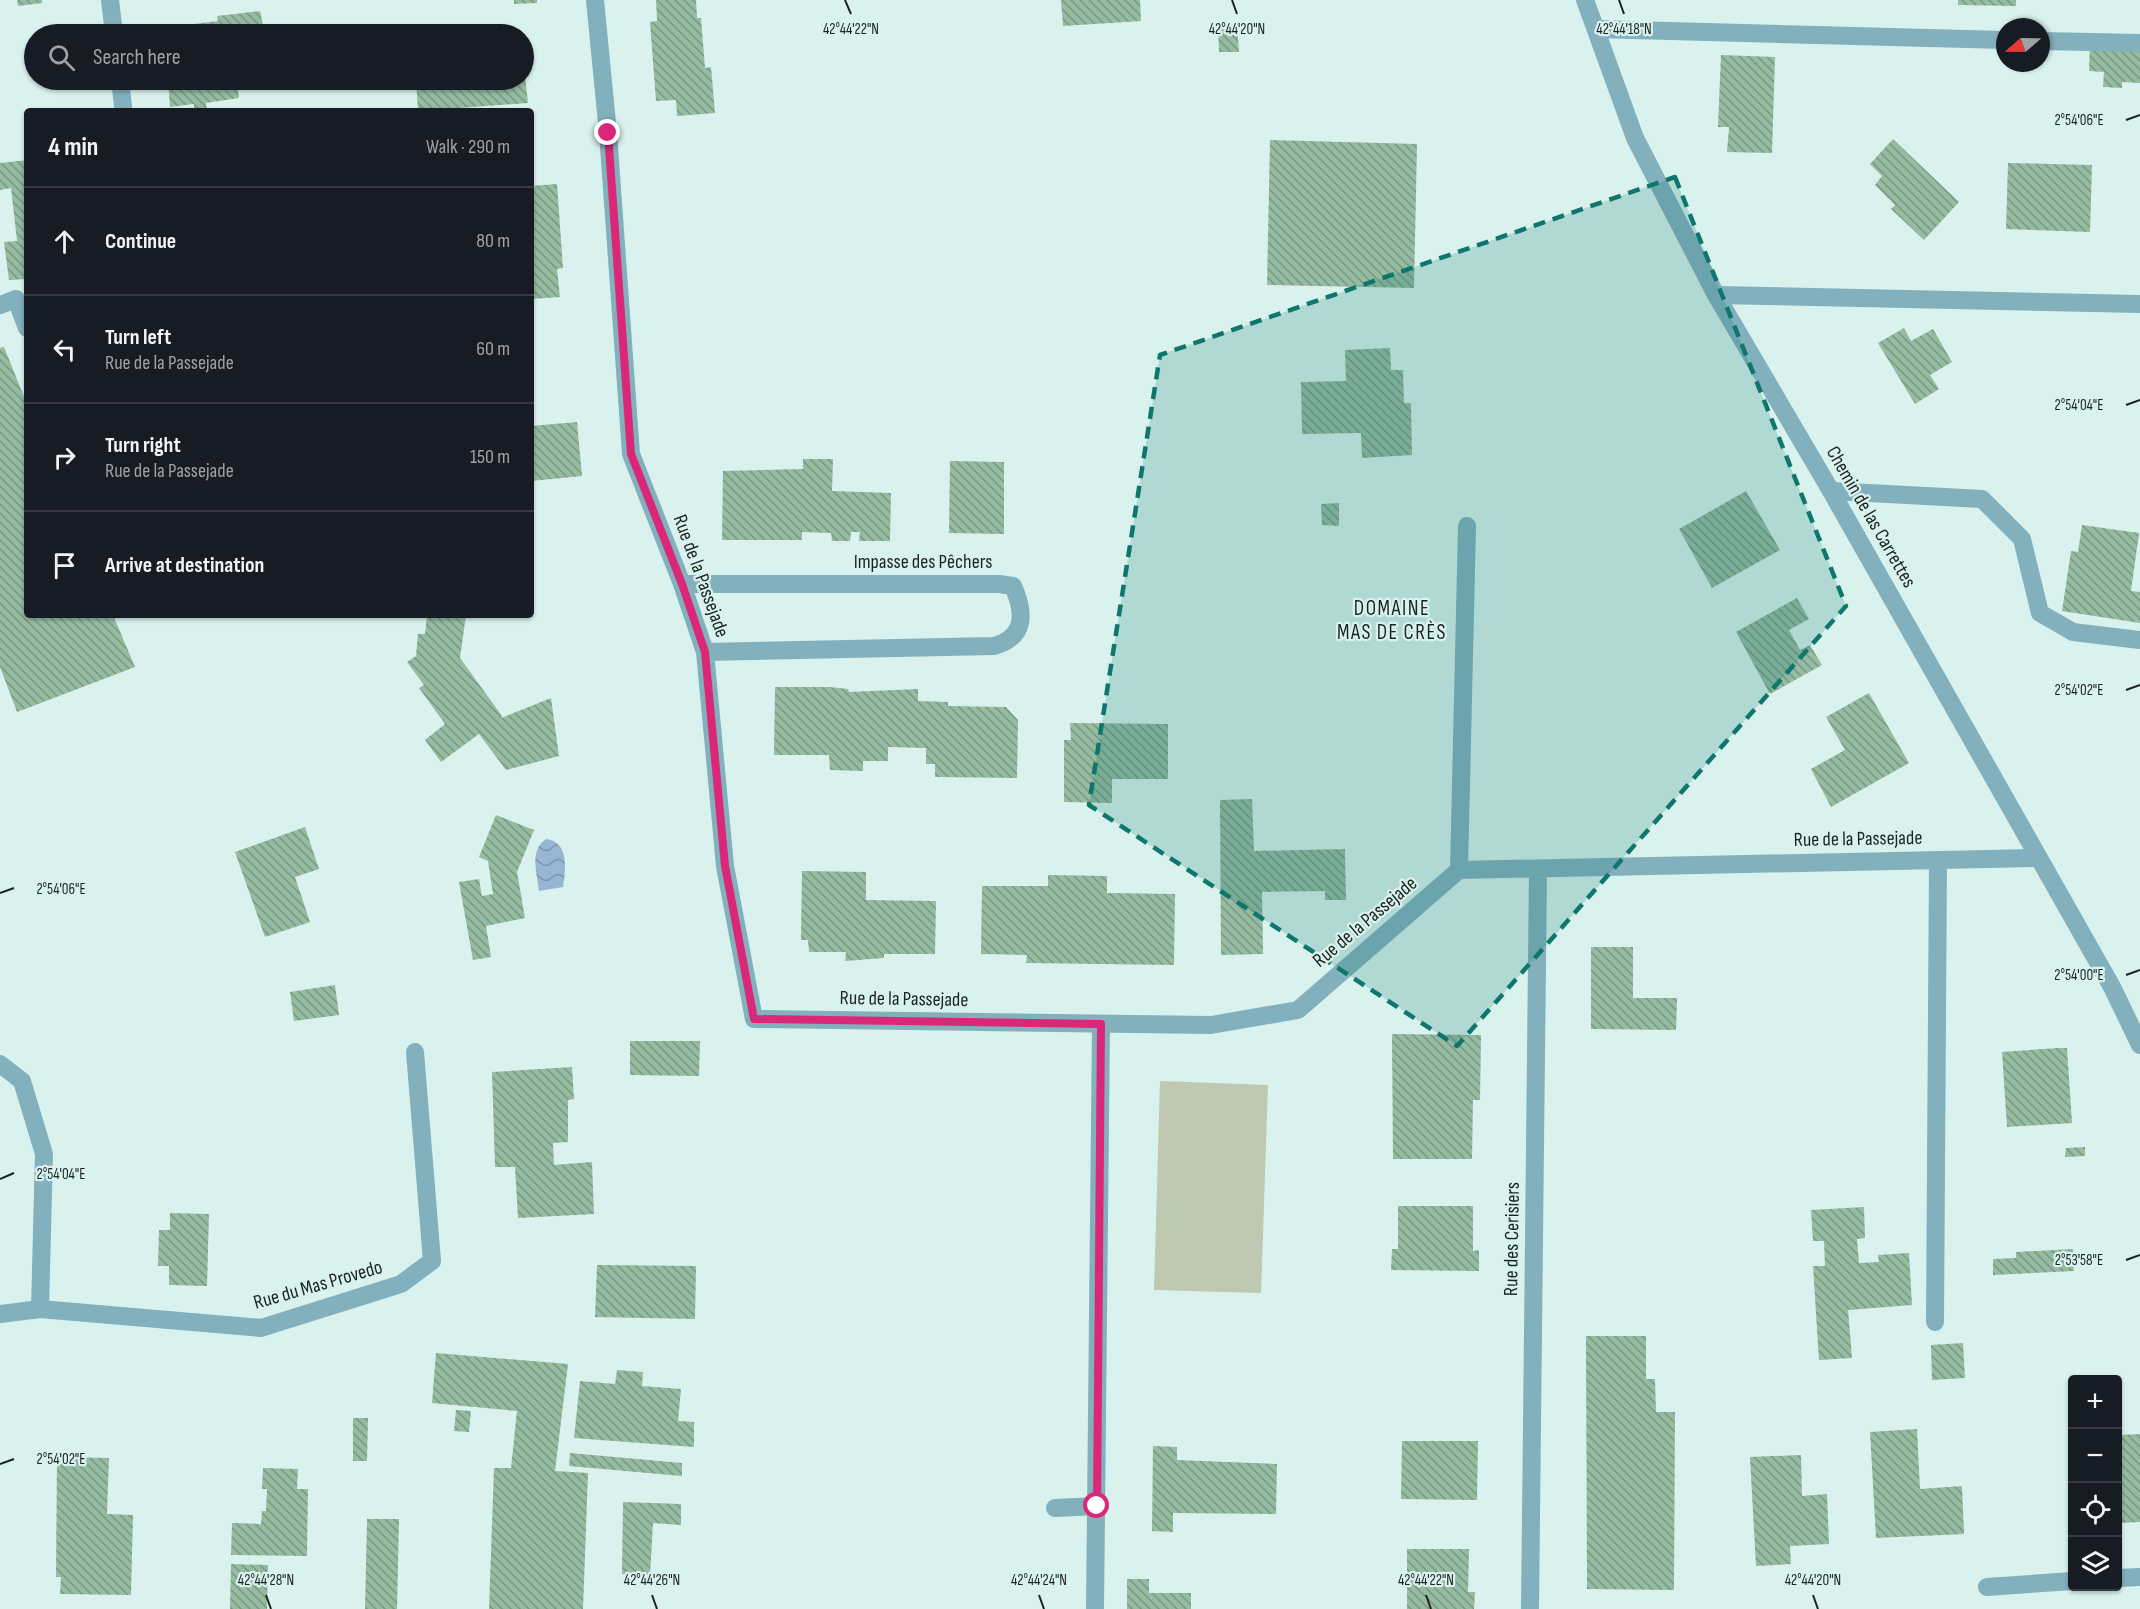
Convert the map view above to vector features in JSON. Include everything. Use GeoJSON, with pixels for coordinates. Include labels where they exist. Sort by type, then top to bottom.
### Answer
{"type":"FeatureCollection","features":[{"type":"Feature","properties":{"kind":"street"},"geometry":{"type":"LineString","coordinates":[[110,0],[113,24]]}},
{"type":"Feature","properties":{"kind":"street","name":"Rue de la Passejade"},"geometry":{"type":"LineString","coordinates":[[595,0],[608,133],[631,454],[682,584],[705,652],[725,866],[754,1019],[1210,1025],[1298,1010],[1459,870],[2038,858]]}},
{"type":"Feature","properties":{"kind":"street","name":"Chemin de las Carrettes"},"geometry":{"type":"LineString","coordinates":[[1586,0],[1635,138],[1716,295],[1831,490],[2112,987],[2140,1045]]}},
{"type":"Feature","properties":{"kind":"street"},"geometry":{"type":"LineString","coordinates":[[1596,29],[1996,40]]}},
{"type":"Feature","properties":{"kind":"street"},"geometry":{"type":"LineString","coordinates":[[2050,41],[2140,43]]}},
{"type":"Feature","properties":{"kind":"street"},"geometry":{"type":"LineString","coordinates":[[121,90],[123,106]]}},
{"type":"Feature","properties":{"kind":"street"},"geometry":{"type":"LineString","coordinates":[[1716,295],[2140,304]]}},
{"type":"Feature","properties":{"kind":"street"},"geometry":{"type":"LineString","coordinates":[[8,302],[24,324]]}},
{"type":"Feature","properties":{"kind":"street"},"geometry":{"type":"LineString","coordinates":[[1831,490],[1982,499],[2022,539],[2040,613],[2073,632],[2140,640]]}},
{"type":"Feature","properties":{"kind":"street"},"geometry":{"type":"LineString","coordinates":[[1459,870],[1467,526]]}},
{"type":"Feature","properties":{"kind":"street","name":"Impasse des Pêchers"},"geometry":{"type":"LineString","coordinates":[[682,584],[999,584],[1013,586],[1020,602],[1019,631],[1010,642],[994,646],[705,652]]}},
{"type":"Feature","properties":{"kind":"street"},"geometry":{"type":"LineString","coordinates":[[1935,1322],[1938,860]]}},
{"type":"Feature","properties":{"kind":"street","name":"Rue des Cerisiers"},"geometry":{"type":"LineString","coordinates":[[1530,1609],[1538,869]]}},
{"type":"Feature","properties":{"kind":"street"},"geometry":{"type":"LineString","coordinates":[[1095,1609],[1101,1024]]}},
{"type":"Feature","properties":{"kind":"street","name":"Rue du Mas Provedo"},"geometry":{"type":"LineString","coordinates":[[0,1314],[40,1309],[261,1328],[401,1284],[432,1261],[415,1052]]}},
{"type":"Feature","properties":{"kind":"street"},"geometry":{"type":"LineString","coordinates":[[0,1064],[22,1081],[44,1154],[40,1309]]}},
{"type":"Feature","properties":{"kind":"street"},"geometry":{"type":"LineString","coordinates":[[1055,1508],[1097,1506]]}},
{"type":"Feature","properties":{"kind":"street"},"geometry":{"type":"LineString","coordinates":[[2122,1578],[2140,1577]]}},
{"type":"Feature","properties":{"kind":"street"},"geometry":{"type":"LineString","coordinates":[[1987,1587],[2068,1581]]}},
{"type":"Feature","properties":{"kind":"highlighted area"},"geometry":{"type":"Polygon","coordinates":[[[1675,177],[1846,606],[1457,1046],[1089,805],[1160,355],[1675,177]]]}},
{"type":"Feature","properties":{"kind":"green space"},"geometry":{"type":"Polygon","coordinates":[[[1160,1081],[1268,1085],[1261,1293],[1154,1290],[1160,1081]]]}},
{"type":"Feature","properties":{"kind":"water"},"geometry":{"type":"Polygon","coordinates":[[[546,839],[559,845],[562,851],[565,865],[564,880],[563,887],[539,891],[536,856],[537,849],[546,839]]]}},
{"type":"Feature","properties":{"kind":"building"},"geometry":{"type":"Polygon","coordinates":[[[17,0],[42,0],[42,3],[18,6],[17,0]]]}},
{"type":"Feature","properties":{"kind":"building"},"geometry":{"type":"Polygon","coordinates":[[[514,0],[537,0],[537,3],[514,4],[514,0]]]}},
{"type":"Feature","properties":{"kind":"building"},"geometry":{"type":"Polygon","coordinates":[[[656,0],[696,0],[697,18],[701,18],[705,68],[711,67],[715,113],[677,116],[676,100],[656,101],[650,22],[657,21],[656,0]]]}},
{"type":"Feature","properties":{"kind":"building"},"geometry":{"type":"Polygon","coordinates":[[[1061,0],[1140,0],[1141,21],[1063,26],[1061,0]]]}},
{"type":"Feature","properties":{"kind":"building"},"geometry":{"type":"Polygon","coordinates":[[[1958,0],[2016,0],[2016,6],[1958,5],[1958,0]]]}},
{"type":"Feature","properties":{"kind":"building"},"geometry":{"type":"Polygon","coordinates":[[[260,11],[263,24],[194,24],[218,21],[217,16],[260,11]]]}},
{"type":"Feature","properties":{"kind":"building"},"geometry":{"type":"Polygon","coordinates":[[[1237,24],[1239,52],[1219,52],[1218,26],[1237,24]]]}},
{"type":"Feature","properties":{"kind":"building"},"geometry":{"type":"Polygon","coordinates":[[[2090,45],[2140,47],[2140,83],[2122,82],[2122,88],[2103,87],[2104,72],[2089,71],[2090,45]]]}},
{"type":"Feature","properties":{"kind":"building"},"geometry":{"type":"Polygon","coordinates":[[[1721,55],[1775,57],[1772,153],[1727,152],[1729,127],[1718,127],[1721,55]]]}},
{"type":"Feature","properties":{"kind":"building"},"geometry":{"type":"Polygon","coordinates":[[[169,90],[238,90],[239,98],[206,103],[207,108],[194,108],[194,104],[170,107],[169,90]]]}},
{"type":"Feature","properties":{"kind":"building"},"geometry":{"type":"Polygon","coordinates":[[[417,90],[527,90],[528,103],[459,108],[418,108],[417,90]]]}},
{"type":"Feature","properties":{"kind":"building"},"geometry":{"type":"Polygon","coordinates":[[[1893,139],[1959,202],[1924,240],[1891,209],[1895,205],[1875,185],[1882,176],[1870,164],[1893,139]]]}},
{"type":"Feature","properties":{"kind":"building"},"geometry":{"type":"Polygon","coordinates":[[[1270,140],[1417,144],[1414,288],[1267,285],[1270,140]]]}},
{"type":"Feature","properties":{"kind":"building"},"geometry":{"type":"Polygon","coordinates":[[[24,160],[24,279],[9,280],[4,242],[17,241],[11,188],[0,190],[0,163],[24,160]]]}},
{"type":"Feature","properties":{"kind":"building"},"geometry":{"type":"Polygon","coordinates":[[[2008,163],[2092,165],[2090,232],[2006,229],[2008,163]]]}},
{"type":"Feature","properties":{"kind":"building"},"geometry":{"type":"Polygon","coordinates":[[[557,184],[563,268],[557,269],[560,297],[534,299],[534,186],[557,184]]]}},
{"type":"Feature","properties":{"kind":"building"},"geometry":{"type":"Polygon","coordinates":[[[1904,328],[1911,341],[1933,329],[1952,362],[1930,375],[1939,389],[1915,404],[1878,343],[1904,328]]]}},
{"type":"Feature","properties":{"kind":"building"},"geometry":{"type":"Polygon","coordinates":[[[4,347],[24,397],[24,618],[114,618],[135,667],[17,712],[0,667],[0,348],[4,347]]]}},
{"type":"Feature","properties":{"kind":"building"},"geometry":{"type":"Polygon","coordinates":[[[1390,348],[1391,370],[1403,370],[1404,403],[1411,403],[1412,455],[1362,458],[1361,433],[1302,434],[1301,382],[1346,381],[1345,350],[1390,348]]]}},
{"type":"Feature","properties":{"kind":"building"},"geometry":{"type":"Polygon","coordinates":[[[577,422],[582,476],[534,481],[534,426],[577,422]]]}},
{"type":"Feature","properties":{"kind":"building"},"geometry":{"type":"Polygon","coordinates":[[[803,459],[833,459],[832,491],[891,493],[890,541],[859,541],[860,532],[851,532],[850,541],[832,541],[831,533],[802,532],[802,540],[722,540],[723,471],[803,469],[803,459]]]}},
{"type":"Feature","properties":{"kind":"building"},"geometry":{"type":"Polygon","coordinates":[[[950,461],[1004,462],[1004,534],[949,533],[950,461]]]}},
{"type":"Feature","properties":{"kind":"building"},"geometry":{"type":"Polygon","coordinates":[[[1746,491],[1780,550],[1712,588],[1679,529],[1746,491]]]}},
{"type":"Feature","properties":{"kind":"building"},"geometry":{"type":"Polygon","coordinates":[[[1339,503],[1339,526],[1322,525],[1321,504],[1339,503]]]}},
{"type":"Feature","properties":{"kind":"building"},"geometry":{"type":"Polygon","coordinates":[[[2082,525],[2139,533],[2131,591],[2140,592],[2140,623],[2062,611],[2071,551],[2078,552],[2082,525]]]}},
{"type":"Feature","properties":{"kind":"building"},"geometry":{"type":"Polygon","coordinates":[[[1797,598],[1809,619],[1789,630],[1800,650],[1810,645],[1822,665],[1770,694],[1736,632],[1797,598]]]}},
{"type":"Feature","properties":{"kind":"building"},"geometry":{"type":"Polygon","coordinates":[[[427,618],[466,618],[460,658],[502,716],[501,718],[551,698],[559,756],[506,770],[479,734],[441,762],[425,740],[445,724],[419,688],[424,685],[407,662],[416,656],[418,634],[425,634],[427,618]]]}},
{"type":"Feature","properties":{"kind":"building"},"geometry":{"type":"Polygon","coordinates":[[[775,687],[830,687],[848,689],[849,692],[918,689],[918,701],[948,702],[948,706],[1006,707],[1018,720],[1017,778],[935,777],[935,764],[926,764],[926,748],[888,747],[888,761],[863,761],[863,771],[830,770],[829,755],[774,755],[775,687]]]}},
{"type":"Feature","properties":{"kind":"building"},"geometry":{"type":"Polygon","coordinates":[[[1869,693],[1909,763],[1831,807],[1811,769],[1845,750],[1826,717],[1869,693]]]}},
{"type":"Feature","properties":{"kind":"building"},"geometry":{"type":"Polygon","coordinates":[[[1070,723],[1168,724],[1168,779],[1112,779],[1112,803],[1064,802],[1064,740],[1071,740],[1070,723]]]}},
{"type":"Feature","properties":{"kind":"building"},"geometry":{"type":"Polygon","coordinates":[[[1252,799],[1254,851],[1345,849],[1346,900],[1325,900],[1325,891],[1262,892],[1263,954],[1221,955],[1220,800],[1252,799]]]}},
{"type":"Feature","properties":{"kind":"building"},"geometry":{"type":"Polygon","coordinates":[[[496,815],[534,830],[517,872],[525,918],[486,926],[491,957],[473,960],[459,882],[479,879],[482,896],[493,894],[488,861],[479,857],[496,815]]]}},
{"type":"Feature","properties":{"kind":"building"},"geometry":{"type":"Polygon","coordinates":[[[305,827],[319,869],[295,877],[310,922],[265,937],[235,852],[305,827]]]}},
{"type":"Feature","properties":{"kind":"building"},"geometry":{"type":"Polygon","coordinates":[[[802,871],[866,872],[866,900],[936,901],[935,954],[884,954],[884,958],[845,961],[846,952],[809,952],[808,940],[801,940],[802,871]]]}},
{"type":"Feature","properties":{"kind":"building"},"geometry":{"type":"Polygon","coordinates":[[[1048,875],[1107,876],[1107,893],[1175,894],[1174,965],[1026,963],[1027,955],[981,954],[982,886],[1048,886],[1048,875]]]}},
{"type":"Feature","properties":{"kind":"building"},"geometry":{"type":"Polygon","coordinates":[[[1591,947],[1633,947],[1633,998],[1677,998],[1676,1030],[1591,1029],[1591,947]]]}},
{"type":"Feature","properties":{"kind":"building"},"geometry":{"type":"Polygon","coordinates":[[[335,985],[339,1015],[294,1021],[290,992],[335,985]]]}},
{"type":"Feature","properties":{"kind":"building"},"geometry":{"type":"Polygon","coordinates":[[[1392,1034],[1481,1035],[1480,1100],[1473,1100],[1472,1159],[1393,1159],[1392,1034]]]}},
{"type":"Feature","properties":{"kind":"building"},"geometry":{"type":"Polygon","coordinates":[[[630,1041],[700,1041],[699,1076],[630,1075],[630,1041]]]}},
{"type":"Feature","properties":{"kind":"building"},"geometry":{"type":"Polygon","coordinates":[[[2067,1048],[2072,1123],[2007,1127],[2002,1052],[2067,1048]]]}},
{"type":"Feature","properties":{"kind":"building"},"geometry":{"type":"Polygon","coordinates":[[[572,1067],[574,1099],[568,1100],[568,1142],[553,1143],[554,1165],[592,1162],[594,1214],[518,1218],[515,1167],[495,1167],[492,1072],[572,1067]]]}},
{"type":"Feature","properties":{"kind":"building"},"geometry":{"type":"Polygon","coordinates":[[[2085,1147],[2085,1156],[2065,1157],[2066,1148],[2085,1147]]]}},
{"type":"Feature","properties":{"kind":"building"},"geometry":{"type":"Polygon","coordinates":[[[1398,1206],[1473,1206],[1473,1251],[1479,1250],[1479,1271],[1391,1270],[1392,1249],[1398,1249],[1398,1206]]]}},
{"type":"Feature","properties":{"kind":"building"},"geometry":{"type":"Polygon","coordinates":[[[1864,1207],[1865,1238],[1857,1239],[1859,1263],[1879,1262],[1878,1255],[1909,1253],[1912,1305],[1848,1310],[1852,1358],[1819,1360],[1813,1266],[1825,1266],[1824,1241],[1813,1241],[1811,1210],[1864,1207]]]}},
{"type":"Feature","properties":{"kind":"building"},"geometry":{"type":"Polygon","coordinates":[[[170,1213],[209,1214],[207,1286],[169,1285],[169,1266],[158,1266],[159,1230],[170,1230],[170,1213]]]}},
{"type":"Feature","properties":{"kind":"building"},"geometry":{"type":"Polygon","coordinates":[[[2073,1249],[2074,1271],[1993,1275],[1993,1259],[2016,1258],[2016,1252],[2073,1249]]]}},
{"type":"Feature","properties":{"kind":"building"},"geometry":{"type":"Polygon","coordinates":[[[597,1265],[696,1266],[695,1319],[595,1317],[597,1265]]]}},
{"type":"Feature","properties":{"kind":"building"},"geometry":{"type":"Polygon","coordinates":[[[1586,1336],[1646,1336],[1646,1379],[1655,1379],[1656,1412],[1675,1412],[1674,1590],[1587,1589],[1586,1336]]]}},
{"type":"Feature","properties":{"kind":"building"},"geometry":{"type":"Polygon","coordinates":[[[1963,1343],[1965,1378],[1932,1380],[1931,1345],[1963,1343]]]}},
{"type":"Feature","properties":{"kind":"building"},"geometry":{"type":"Polygon","coordinates":[[[436,1353],[568,1364],[555,1471],[588,1473],[583,1609],[489,1609],[494,1468],[511,1468],[517,1411],[432,1403],[436,1353]]]}},
{"type":"Feature","properties":{"kind":"building"},"geometry":{"type":"Polygon","coordinates":[[[617,1370],[643,1372],[642,1386],[681,1389],[678,1421],[694,1422],[694,1447],[574,1438],[580,1381],[615,1384],[617,1370]]]}},
{"type":"Feature","properties":{"kind":"building"},"geometry":{"type":"Polygon","coordinates":[[[456,1410],[471,1411],[469,1432],[454,1431],[456,1410]]]}},
{"type":"Feature","properties":{"kind":"building"},"geometry":{"type":"Polygon","coordinates":[[[353,1418],[368,1418],[367,1461],[353,1461],[353,1418]]]}},
{"type":"Feature","properties":{"kind":"building"},"geometry":{"type":"Polygon","coordinates":[[[1917,1429],[1920,1489],[1962,1486],[1964,1534],[1876,1538],[1870,1432],[1917,1429]]]}},
{"type":"Feature","properties":{"kind":"building"},"geometry":{"type":"Polygon","coordinates":[[[2140,1434],[2140,1522],[2122,1523],[2122,1435],[2140,1434]]]}},
{"type":"Feature","properties":{"kind":"building"},"geometry":{"type":"Polygon","coordinates":[[[1402,1441],[1478,1441],[1477,1500],[1401,1499],[1402,1441]]]}},
{"type":"Feature","properties":{"kind":"building"},"geometry":{"type":"Polygon","coordinates":[[[1153,1446],[1177,1447],[1177,1460],[1277,1464],[1276,1514],[1173,1513],[1173,1532],[1152,1531],[1153,1446]]]}},
{"type":"Feature","properties":{"kind":"building"},"geometry":{"type":"Polygon","coordinates":[[[570,1453],[682,1463],[682,1476],[569,1466],[570,1453]]]}},
{"type":"Feature","properties":{"kind":"building"},"geometry":{"type":"Polygon","coordinates":[[[1801,1455],[1802,1496],[1827,1494],[1829,1544],[1790,1546],[1791,1564],[1756,1566],[1750,1457],[1801,1455]]]}},
{"type":"Feature","properties":{"kind":"building"},"geometry":{"type":"Polygon","coordinates":[[[57,1457],[109,1458],[107,1514],[133,1515],[131,1595],[60,1594],[61,1577],[56,1577],[57,1457]]]}},
{"type":"Feature","properties":{"kind":"building"},"geometry":{"type":"Polygon","coordinates":[[[263,1468],[298,1469],[297,1489],[308,1489],[307,1556],[231,1555],[232,1523],[261,1524],[262,1511],[266,1511],[267,1489],[262,1489],[263,1468]]]}},
{"type":"Feature","properties":{"kind":"building"},"geometry":{"type":"Polygon","coordinates":[[[623,1502],[681,1504],[681,1525],[653,1523],[650,1575],[622,1574],[623,1502]]]}},
{"type":"Feature","properties":{"kind":"building"},"geometry":{"type":"Polygon","coordinates":[[[367,1519],[399,1519],[397,1609],[365,1609],[367,1519]]]}},
{"type":"Feature","properties":{"kind":"building"},"geometry":{"type":"Polygon","coordinates":[[[1407,1549],[1469,1549],[1468,1592],[1475,1592],[1474,1609],[1407,1609],[1407,1549]]]}},
{"type":"Feature","properties":{"kind":"building"},"geometry":{"type":"Polygon","coordinates":[[[231,1564],[268,1565],[267,1609],[230,1609],[231,1564]]]}},
{"type":"Feature","properties":{"kind":"building"},"geometry":{"type":"Polygon","coordinates":[[[1127,1579],[1149,1579],[1149,1593],[1191,1593],[1191,1609],[1127,1609],[1127,1579]]]}},
{"type":"Feature","properties":{"kind":"district","name":"DOMAINE MAS DE CRÈS"},"geometry":{"type":"Point","coordinates":[1392,620]}},
{"type":"Feature","properties":{"kind":"route"},"geometry":{"type":"LineString","coordinates":[[608,133],[631,454],[682,584],[705,652],[725,866],[754,1019],[1101,1024],[1097,1506]]}}]}
